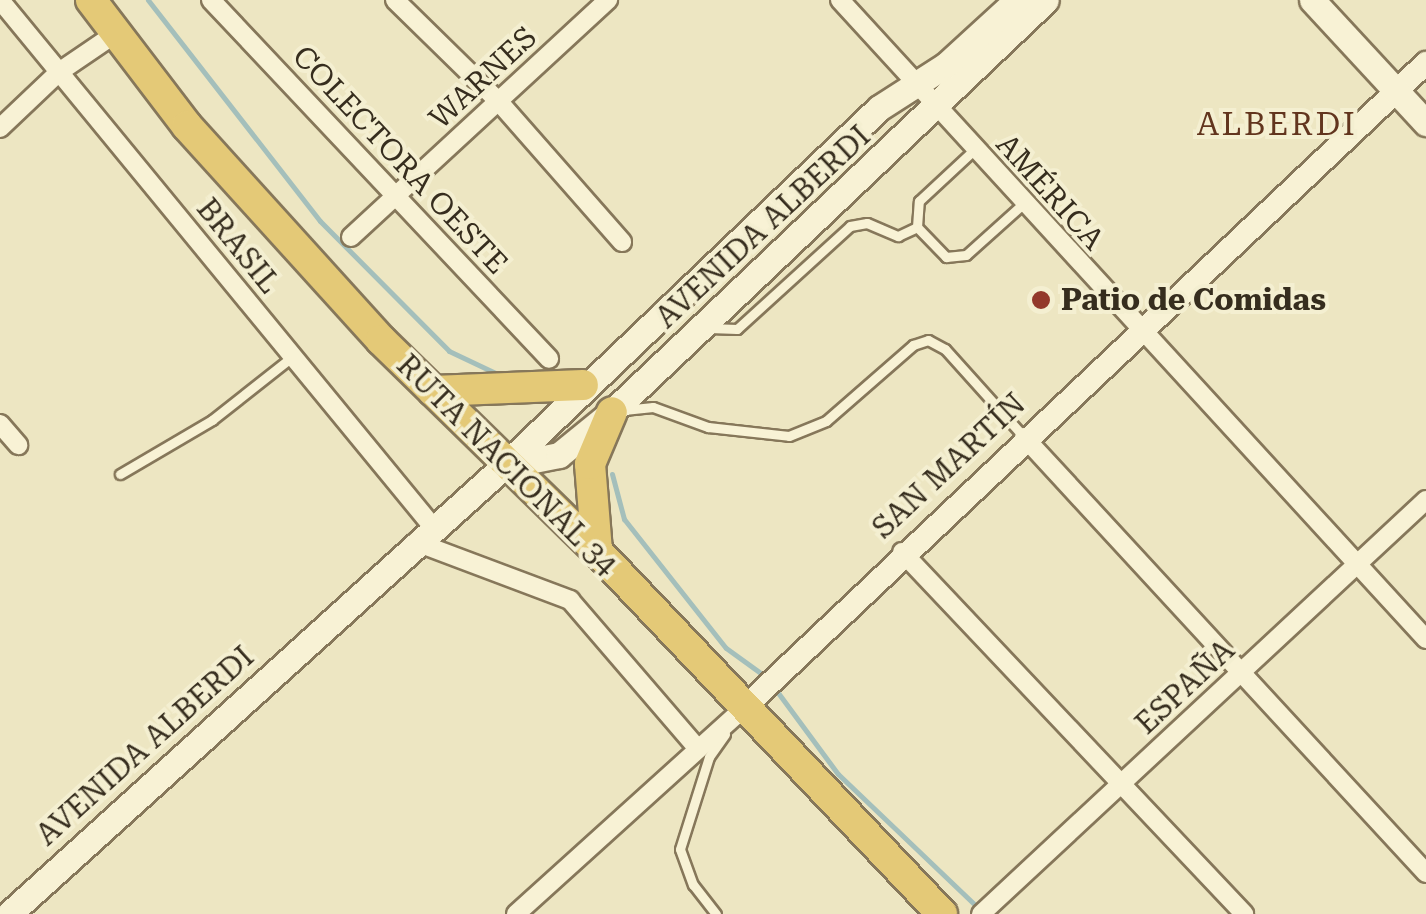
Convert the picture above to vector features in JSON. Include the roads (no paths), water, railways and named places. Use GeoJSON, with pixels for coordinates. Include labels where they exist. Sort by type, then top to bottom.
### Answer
{"type":"FeatureCollection","features":[{"type":"Feature","properties":{"kind":"highway","name":"RUTA NACIONAL 34"},"geometry":{"type":"LineString","coordinates":[[91,0],[250,198],[504,466],[596,551],[942,914]]}},
{"type":"Feature","properties":{"kind":"highway"},"geometry":{"type":"LineString","coordinates":[[433,391],[583,385]]}},
{"type":"Feature","properties":{"kind":"highway"},"geometry":{"type":"LineString","coordinates":[[596,551],[590,464],[612,412]]}},
{"type":"Feature","properties":{"kind":"main road","name":"AVENIDA ALBERDI"},"geometry":{"type":"LineString","coordinates":[[10,914],[504,466],[583,385],[879,108],[917,85],[1017,0]]}},
{"type":"Feature","properties":{"kind":"main road","name":"AVENIDA ALBERDI"},"geometry":{"type":"LineString","coordinates":[[504,466],[559,455],[612,412],[1046,0]]}},
{"type":"Feature","properties":{"kind":"main road"},"geometry":{"type":"LineString","coordinates":[[1312,0],[1426,123]]}},
{"type":"Feature","properties":{"kind":"main road"},"geometry":{"type":"LineString","coordinates":[[675,299],[675,317],[702,328]]}},
{"type":"Feature","properties":{"kind":"street","name":"BRASIL"},"geometry":{"type":"LineString","coordinates":[[0,0],[293,356],[425,534]]}},
{"type":"Feature","properties":{"kind":"street","name":"COLECTORA OESTE"},"geometry":{"type":"LineString","coordinates":[[211,0],[549,359]]}},
{"type":"Feature","properties":{"kind":"street"},"geometry":{"type":"LineString","coordinates":[[396,0],[500,102],[622,242]]}},
{"type":"Feature","properties":{"kind":"street","name":"WARNES"},"geometry":{"type":"LineString","coordinates":[[351,237],[608,0]]}},
{"type":"Feature","properties":{"kind":"street","name":"AMÉRICA"},"geometry":{"type":"LineString","coordinates":[[840,0],[1138,330],[1426,639]]}},
{"type":"Feature","properties":{"kind":"street"},"geometry":{"type":"LineString","coordinates":[[0,128],[59,72],[115,34]]}},
{"type":"Feature","properties":{"kind":"street","name":"SAN MARTÍN"},"geometry":{"type":"LineString","coordinates":[[516,914],[744,708],[902,552],[1426,63]]}},
{"type":"Feature","properties":{"kind":"street"},"geometry":{"type":"LineString","coordinates":[[0,424],[18,445]]}},
{"type":"Feature","properties":{"kind":"street"},"geometry":{"type":"LineString","coordinates":[[1024,437],[1426,873]]}},
{"type":"Feature","properties":{"kind":"street","name":"ESPAÑA"},"geometry":{"type":"LineString","coordinates":[[985,911],[1426,500]]}},
{"type":"Feature","properties":{"kind":"street"},"geometry":{"type":"LineString","coordinates":[[425,534],[570,600],[698,749]]}},
{"type":"Feature","properties":{"kind":"street"},"geometry":{"type":"LineString","coordinates":[[902,552],[1244,914]]}},
{"type":"Feature","properties":{"kind":"lane"},"geometry":{"type":"LineString","coordinates":[[975,149],[919,201],[917,227],[946,256],[966,255],[1024,204]]}},
{"type":"Feature","properties":{"kind":"lane"},"geometry":{"type":"LineString","coordinates":[[702,328],[737,330],[850,226],[867,224],[898,236],[917,227]]}},
{"type":"Feature","properties":{"kind":"lane"},"geometry":{"type":"LineString","coordinates":[[612,412],[653,408],[736,432],[789,436],[826,421],[913,345],[928,340],[945,350],[1024,437]]}},
{"type":"Feature","properties":{"kind":"lane"},"geometry":{"type":"LineString","coordinates":[[120,474],[212,420],[293,356]]}},
{"type":"Feature","properties":{"kind":"lane"},"geometry":{"type":"LineString","coordinates":[[716,914],[693,885],[680,849],[682,830],[709,758],[744,708]]}},
{"type":"Feature","properties":{"kind":"waterway"},"geometry":{"type":"LineString","coordinates":[[148,0],[320,221],[449,351],[502,376]]}},
{"type":"Feature","properties":{"kind":"waterway"},"geometry":{"type":"LineString","coordinates":[[612,474],[624,519],[726,648],[766,677]]}},
{"type":"Feature","properties":{"kind":"waterway"},"geometry":{"type":"LineString","coordinates":[[776,690],[838,774],[978,908]]}},
{"type":"Feature","properties":{"kind":"place","name":"Patio de Comidas"},"geometry":{"type":"Point","coordinates":[1041,300]}},
{"type":"Feature","properties":{"kind":"district","name":"ALBERDI"},"geometry":{"type":"Point","coordinates":[1277,124]}}]}
